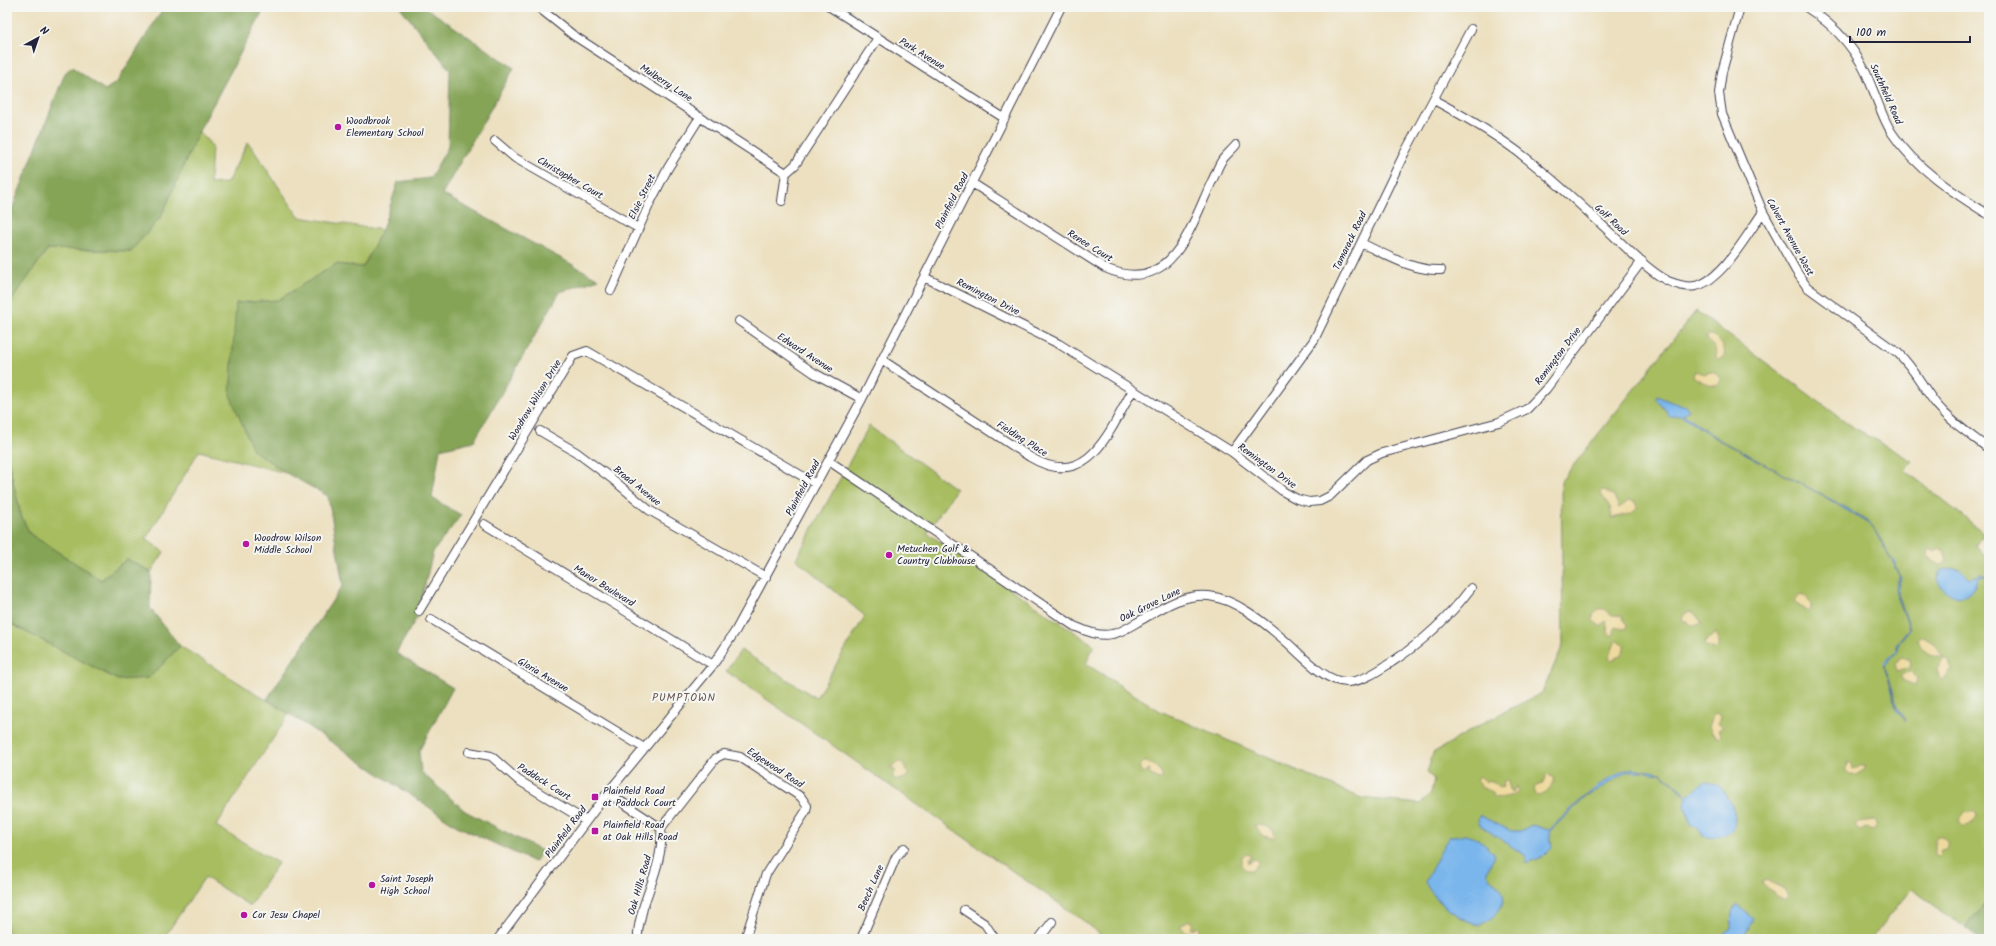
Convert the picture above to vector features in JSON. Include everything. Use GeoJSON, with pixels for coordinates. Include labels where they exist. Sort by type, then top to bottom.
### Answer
{"type":"FeatureCollection","features":[{"type":"Feature","properties":{"kind":"street","name":"Mulberry Lane"},"geometry":{"type":"LineString","coordinates":[[538,7],[573,35],[786,173]]}},
{"type":"Feature","properties":{"kind":"street","name":"Park Avenue"},"geometry":{"type":"LineString","coordinates":[[830,7],[1004,118]]}},
{"type":"Feature","properties":{"kind":"street","name":"Plainfield Road"},"geometry":{"type":"LineString","coordinates":[[498,939],[586,821],[712,665],[736,630],[829,461],[882,360],[1061,7]]}},
{"type":"Feature","properties":{"kind":"street","name":"Calvert Avenue West"},"geometry":{"type":"LineString","coordinates":[[1740,7],[1722,72],[1719,93],[1722,114],[1763,212],[1796,271],[1807,287],[1898,353],[1910,364],[1936,404],[1948,417],[1989,449]]}},
{"type":"Feature","properties":{"kind":"street","name":"Southfield Road"},"geometry":{"type":"LineString","coordinates":[[1806,7],[1828,23],[1856,54],[1891,132],[1905,151],[1917,163],[1989,215]]}},
{"type":"Feature","properties":{"kind":"street","name":"Tamarack Road"},"geometry":{"type":"LineString","coordinates":[[1232,452],[1314,340],[1360,243],[1471,29]]}},
{"type":"Feature","properties":{"kind":"street"},"geometry":{"type":"LineString","coordinates":[[782,201],[786,173],[795,165],[878,38]]}},
{"type":"Feature","properties":{"kind":"street","name":"Golf Road"},"geometry":{"type":"LineString","coordinates":[[1434,100],[1471,120],[1526,158],[1642,261],[1667,280],[1682,286],[1694,286],[1706,282],[1718,272],[1763,212]]}},
{"type":"Feature","properties":{"kind":"street","name":"Elsie Street"},"geometry":{"type":"LineString","coordinates":[[611,290],[638,228],[668,168],[700,117]]}},
{"type":"Feature","properties":{"kind":"street","name":"Christopher Court"},"geometry":{"type":"LineString","coordinates":[[495,141],[515,158],[638,228]]}},
{"type":"Feature","properties":{"kind":"street","name":"Renee Court"},"geometry":{"type":"LineString","coordinates":[[972,183],[1105,268],[1127,276],[1137,276],[1150,272],[1163,265],[1176,253],[1222,160],[1236,145]]}},
{"type":"Feature","properties":{"kind":"street"},"geometry":{"type":"LineString","coordinates":[[1360,243],[1414,267],[1426,270],[1441,270]]}},
{"type":"Feature","properties":{"kind":"street","name":"Remington Drive"},"geometry":{"type":"LineString","coordinates":[[924,277],[1059,344],[1232,452],[1284,492],[1297,499],[1309,502],[1320,501],[1330,496],[1367,460],[1382,453],[1492,424],[1514,416],[1527,409],[1537,400],[1642,261]]}},
{"type":"Feature","properties":{"kind":"street","name":"Edward Avenue"},"geometry":{"type":"LineString","coordinates":[[739,321],[814,373],[862,398]]}},
{"type":"Feature","properties":{"kind":"street","name":"Woodrow Wilson Drive"},"geometry":{"type":"LineString","coordinates":[[419,611],[573,356],[586,351],[816,484]]}},
{"type":"Feature","properties":{"kind":"street","name":"Fielding Place"},"geometry":{"type":"LineString","coordinates":[[882,360],[1030,457],[1050,467],[1070,467],[1083,462],[1093,455],[1104,440],[1133,390]]}},
{"type":"Feature","properties":{"kind":"street","name":"Broad Avenue"},"geometry":{"type":"LineString","coordinates":[[540,431],[576,452],[611,478],[649,510],[766,577]]}},
{"type":"Feature","properties":{"kind":"street","name":"Oak Grove Lane"},"geometry":{"type":"LineString","coordinates":[[829,461],[1074,626],[1089,633],[1112,634],[1126,629],[1174,602],[1186,598],[1209,596],[1220,599],[1248,613],[1282,638],[1325,675],[1347,682],[1369,675],[1404,654],[1459,604],[1471,588]]}},
{"type":"Feature","properties":{"kind":"street","name":"Manor Boulevard"},"geometry":{"type":"LineString","coordinates":[[484,524],[712,665]]}},
{"type":"Feature","properties":{"kind":"street","name":"Gloria Avenue"},"geometry":{"type":"LineString","coordinates":[[431,619],[644,748]]}},
{"type":"Feature","properties":{"kind":"street","name":"Paddock Court"},"geometry":{"type":"LineString","coordinates":[[469,752],[491,756],[518,780],[586,821]]}},
{"type":"Feature","properties":{"kind":"street","name":"Edgewood Road"},"geometry":{"type":"LineString","coordinates":[[661,828],[716,758],[724,754],[740,757],[801,797],[807,806],[806,811],[766,874],[745,939]]}},
{"type":"Feature","properties":{"kind":"street"},"geometry":{"type":"LineString","coordinates":[[608,793],[661,828]]}},
{"type":"Feature","properties":{"kind":"street","name":"Oak Hills Road"},"geometry":{"type":"LineString","coordinates":[[638,939],[639,923],[660,852],[662,838],[661,828]]}},
{"type":"Feature","properties":{"kind":"street","name":"Beech Lane"},"geometry":{"type":"LineString","coordinates":[[861,939],[896,857],[904,848]]}},
{"type":"Feature","properties":{"kind":"street"},"geometry":{"type":"LineString","coordinates":[[964,910],[985,924],[996,939]]}},
{"type":"Feature","properties":{"kind":"street"},"geometry":{"type":"LineString","coordinates":[[1038,939],[1052,922]]}},
{"type":"Feature","properties":{"kind":"green space"},"geometry":{"type":"Polygon","coordinates":[[[164,7],[265,7],[199,131],[161,217],[131,251],[48,249],[7,307],[7,222],[65,73],[72,67],[105,90],[117,82],[164,7]]]}},
{"type":"Feature","properties":{"kind":"green space"},"geometry":{"type":"Polygon","coordinates":[[[400,7],[425,7],[514,68],[442,194],[599,279],[560,292],[474,441],[440,449],[432,498],[461,515],[433,552],[417,617],[396,653],[453,688],[419,751],[421,772],[465,811],[542,851],[534,862],[457,826],[267,699],[343,585],[328,496],[286,473],[253,450],[230,395],[236,303],[278,300],[336,264],[363,267],[382,230],[398,182],[430,178],[448,147],[450,70],[400,7]]]}},
{"type":"Feature","properties":{"kind":"green space"},"geometry":{"type":"Polygon","coordinates":[[[199,131],[212,146],[210,184],[227,183],[248,142],[299,217],[382,230],[363,267],[336,264],[278,300],[236,303],[253,450],[286,473],[199,451],[146,539],[164,552],[151,572],[127,559],[101,580],[30,534],[21,516],[7,455],[7,307],[48,249],[131,251],[161,217],[199,131]]]}},
{"type":"Feature","properties":{"kind":"green space"},"geometry":{"type":"Polygon","coordinates":[[[1696,311],[1853,427],[1912,461],[1905,470],[1984,533],[1975,546],[1989,560],[1989,899],[1965,928],[1912,889],[1871,939],[1106,939],[1084,921],[726,671],[741,650],[816,698],[865,616],[796,559],[869,426],[956,489],[927,533],[1094,645],[1086,664],[1160,711],[1361,798],[1420,804],[1431,793],[1434,779],[1427,773],[1433,753],[1488,720],[1542,693],[1563,645],[1561,481],[1696,311]]]}},
{"type":"Feature","properties":{"kind":"green space"},"geometry":{"type":"Polygon","coordinates":[[[7,455],[21,516],[30,534],[101,580],[127,559],[151,572],[150,608],[180,646],[149,678],[118,680],[7,622],[7,455]]]}},
{"type":"Feature","properties":{"kind":"green space"},"geometry":{"type":"Polygon","coordinates":[[[7,622],[118,680],[149,678],[180,646],[289,714],[216,826],[278,863],[250,906],[205,877],[163,939],[7,939],[7,622]]]}},
{"type":"Feature","properties":{"kind":"green space"},"geometry":{"type":"Polygon","coordinates":[[[1989,899],[1989,939],[1979,939],[1965,928],[1989,899]]]}},
{"type":"Feature","properties":{"kind":"sand"},"geometry":{"type":"Polygon","coordinates":[[[1708,335],[1713,335],[1723,346],[1725,352],[1722,359],[1718,359],[1716,357],[1715,348],[1706,339],[1708,335]]]}},
{"type":"Feature","properties":{"kind":"sand"},"geometry":{"type":"Polygon","coordinates":[[[1695,371],[1704,374],[1710,372],[1717,374],[1720,379],[1719,384],[1709,384],[1699,380],[1693,376],[1695,371]]]}},
{"type":"Feature","properties":{"kind":"sand"},"geometry":{"type":"Polygon","coordinates":[[[1602,490],[1614,496],[1619,508],[1630,500],[1636,503],[1637,508],[1632,513],[1612,518],[1610,507],[1601,494],[1602,490]]]}},
{"type":"Feature","properties":{"kind":"sand"},"geometry":{"type":"Polygon","coordinates":[[[1929,549],[1935,552],[1939,549],[1944,550],[1947,561],[1942,565],[1938,564],[1928,555],[1929,549]]]}},
{"type":"Feature","properties":{"kind":"sand"},"geometry":{"type":"Polygon","coordinates":[[[1800,594],[1806,597],[1810,603],[1811,608],[1808,612],[1794,602],[1800,594]]]}},
{"type":"Feature","properties":{"kind":"sand"},"geometry":{"type":"Polygon","coordinates":[[[1598,609],[1605,609],[1612,615],[1622,616],[1627,625],[1626,628],[1623,629],[1615,627],[1614,634],[1611,636],[1608,632],[1606,621],[1600,626],[1593,621],[1593,615],[1598,609]]]}},
{"type":"Feature","properties":{"kind":"sand"},"geometry":{"type":"Polygon","coordinates":[[[1690,611],[1698,617],[1702,624],[1692,625],[1682,620],[1684,614],[1690,611]]]}},
{"type":"Feature","properties":{"kind":"sand"},"geometry":{"type":"Polygon","coordinates":[[[1716,633],[1718,637],[1718,647],[1715,650],[1705,645],[1704,642],[1716,633]]]}},
{"type":"Feature","properties":{"kind":"sand"},"geometry":{"type":"Polygon","coordinates":[[[1921,636],[1932,642],[1943,656],[1931,655],[1925,651],[1918,640],[1921,636]]]}},
{"type":"Feature","properties":{"kind":"sand"},"geometry":{"type":"Polygon","coordinates":[[[1616,640],[1624,644],[1624,648],[1622,655],[1612,660],[1609,658],[1616,640]]]}},
{"type":"Feature","properties":{"kind":"sand"},"geometry":{"type":"Polygon","coordinates":[[[1901,657],[1908,658],[1910,664],[1908,667],[1897,671],[1895,664],[1901,657]]]}},
{"type":"Feature","properties":{"kind":"sand"},"geometry":{"type":"Polygon","coordinates":[[[1944,657],[1949,660],[1951,669],[1941,681],[1937,669],[1944,657]]]}},
{"type":"Feature","properties":{"kind":"sand"},"geometry":{"type":"Polygon","coordinates":[[[1911,670],[1917,679],[1915,685],[1904,681],[1900,676],[1911,670]]]}},
{"type":"Feature","properties":{"kind":"sand"},"geometry":{"type":"Polygon","coordinates":[[[1717,713],[1720,717],[1718,724],[1723,727],[1718,730],[1721,736],[1719,738],[1713,734],[1709,727],[1713,716],[1717,713]]]}},
{"type":"Feature","properties":{"kind":"sand"},"geometry":{"type":"Polygon","coordinates":[[[899,762],[903,763],[906,767],[908,775],[905,778],[897,780],[892,776],[896,771],[890,767],[899,762]]]}},
{"type":"Feature","properties":{"kind":"sand"},"geometry":{"type":"Polygon","coordinates":[[[1143,762],[1150,763],[1156,767],[1163,778],[1159,779],[1149,774],[1150,769],[1142,773],[1139,766],[1143,762]]]}},
{"type":"Feature","properties":{"kind":"sand"},"geometry":{"type":"Polygon","coordinates":[[[1849,762],[1852,764],[1853,769],[1858,766],[1865,766],[1865,769],[1856,775],[1849,775],[1845,770],[1849,762]]]}},
{"type":"Feature","properties":{"kind":"sand"},"geometry":{"type":"Polygon","coordinates":[[[1546,775],[1553,777],[1553,783],[1542,795],[1536,795],[1534,789],[1536,786],[1543,784],[1546,775]]]}},
{"type":"Feature","properties":{"kind":"sand"},"geometry":{"type":"Polygon","coordinates":[[[1480,776],[1485,782],[1489,780],[1496,783],[1500,788],[1503,787],[1504,781],[1508,781],[1510,791],[1513,792],[1516,786],[1518,791],[1507,797],[1494,797],[1493,792],[1481,787],[1476,779],[1480,776]]]}},
{"type":"Feature","properties":{"kind":"sand"},"geometry":{"type":"Polygon","coordinates":[[[1973,810],[1977,813],[1976,819],[1967,826],[1962,826],[1959,821],[1966,812],[1970,813],[1973,810]]]}},
{"type":"Feature","properties":{"kind":"sand"},"geometry":{"type":"Polygon","coordinates":[[[1874,820],[1877,823],[1874,830],[1866,828],[1860,831],[1856,828],[1856,824],[1858,822],[1874,820]]]}},
{"type":"Feature","properties":{"kind":"sand"},"geometry":{"type":"Polygon","coordinates":[[[1254,825],[1266,826],[1273,830],[1275,836],[1273,838],[1263,836],[1254,825]]]}},
{"type":"Feature","properties":{"kind":"sand"},"geometry":{"type":"Polygon","coordinates":[[[1937,836],[1945,838],[1949,844],[1946,850],[1940,851],[1940,855],[1938,857],[1935,854],[1935,840],[1937,836]]]}},
{"type":"Feature","properties":{"kind":"sand"},"geometry":{"type":"Polygon","coordinates":[[[1248,854],[1251,856],[1248,863],[1254,859],[1259,862],[1253,870],[1246,870],[1242,866],[1242,856],[1248,854]]]}},
{"type":"Feature","properties":{"kind":"sand"},"geometry":{"type":"Polygon","coordinates":[[[1766,880],[1784,889],[1788,896],[1787,899],[1774,894],[1766,888],[1762,883],[1766,880]]]}},
{"type":"Feature","properties":{"kind":"sand"},"geometry":{"type":"Polygon","coordinates":[[[1189,920],[1193,923],[1191,929],[1194,930],[1196,926],[1199,928],[1198,933],[1203,935],[1204,939],[1195,939],[1189,932],[1182,929],[1181,925],[1189,920]]]}},
{"type":"Feature","properties":{"kind":"water"},"geometry":{"type":"Polygon","coordinates":[[[1657,396],[1686,406],[1689,410],[1683,414],[1718,439],[1736,449],[1718,440],[1681,415],[1669,417],[1668,413],[1656,399],[1657,396]]]}},
{"type":"Feature","properties":{"kind":"water"},"geometry":{"type":"Polygon","coordinates":[[[1736,449],[1745,453],[1779,472],[1736,449]]]}},
{"type":"Feature","properties":{"kind":"water"},"geometry":{"type":"Polygon","coordinates":[[[1779,472],[1843,506],[1871,524],[1887,553],[1873,528],[1867,523],[1825,497],[1779,472]]]}},
{"type":"Feature","properties":{"kind":"water"},"geometry":{"type":"Polygon","coordinates":[[[1890,558],[1894,561],[1901,577],[1897,591],[1910,629],[1899,642],[1898,651],[1884,666],[1893,690],[1897,708],[1906,721],[1896,710],[1892,690],[1883,664],[1897,650],[1897,643],[1909,628],[1895,590],[1900,575],[1890,558]]]}},
{"type":"Feature","properties":{"kind":"water"},"geometry":{"type":"Polygon","coordinates":[[[1953,568],[1960,569],[1969,578],[1981,574],[1989,579],[1984,576],[1979,577],[1968,595],[1952,595],[1939,584],[1937,579],[1941,570],[1953,568]]]}},
{"type":"Feature","properties":{"kind":"water"},"geometry":{"type":"Polygon","coordinates":[[[1632,768],[1662,773],[1688,796],[1705,782],[1717,784],[1732,805],[1735,817],[1733,830],[1727,834],[1719,836],[1703,836],[1698,828],[1690,824],[1685,804],[1687,797],[1661,773],[1652,774],[1646,771],[1629,771],[1586,797],[1550,831],[1552,848],[1543,857],[1526,863],[1526,856],[1482,827],[1478,822],[1479,816],[1481,816],[1511,831],[1520,831],[1532,825],[1549,830],[1577,803],[1597,787],[1620,773],[1632,768]]]}},
{"type":"Feature","properties":{"kind":"water"},"geometry":{"type":"Polygon","coordinates":[[[1465,835],[1478,839],[1495,854],[1487,871],[1487,875],[1500,889],[1504,899],[1497,913],[1480,925],[1464,919],[1448,909],[1429,889],[1425,882],[1445,843],[1449,837],[1465,835]]]}},
{"type":"Feature","properties":{"kind":"water"},"geometry":{"type":"Polygon","coordinates":[[[1736,904],[1753,919],[1743,939],[1721,939],[1722,935],[1731,928],[1732,912],[1736,904]]]}},
{"type":"Feature","properties":{"kind":"place","name":"Woodbrook Elementary School"},"geometry":{"type":"Point","coordinates":[338,127]}},
{"type":"Feature","properties":{"kind":"place","name":"Woodrow Wilson Middle School"},"geometry":{"type":"Point","coordinates":[246,544]}},
{"type":"Feature","properties":{"kind":"place","name":"Metuchen Golf & Country Clubhouse"},"geometry":{"type":"Point","coordinates":[889,555]}},
{"type":"Feature","properties":{"kind":"place","name":"Plainfield Road at Paddock Court"},"geometry":{"type":"Point","coordinates":[595,797]}},
{"type":"Feature","properties":{"kind":"place","name":"Plainfield Road at Oak Hills Road"},"geometry":{"type":"Point","coordinates":[595,831]}},
{"type":"Feature","properties":{"kind":"place","name":"Saint Joseph High School"},"geometry":{"type":"Point","coordinates":[372,885]}},
{"type":"Feature","properties":{"kind":"place","name":"Cor Jesu Chapel"},"geometry":{"type":"Point","coordinates":[244,915]}},
{"type":"Feature","properties":{"kind":"district","name":"PUMPTOWN"},"geometry":{"type":"Point","coordinates":[684,698]}}]}
